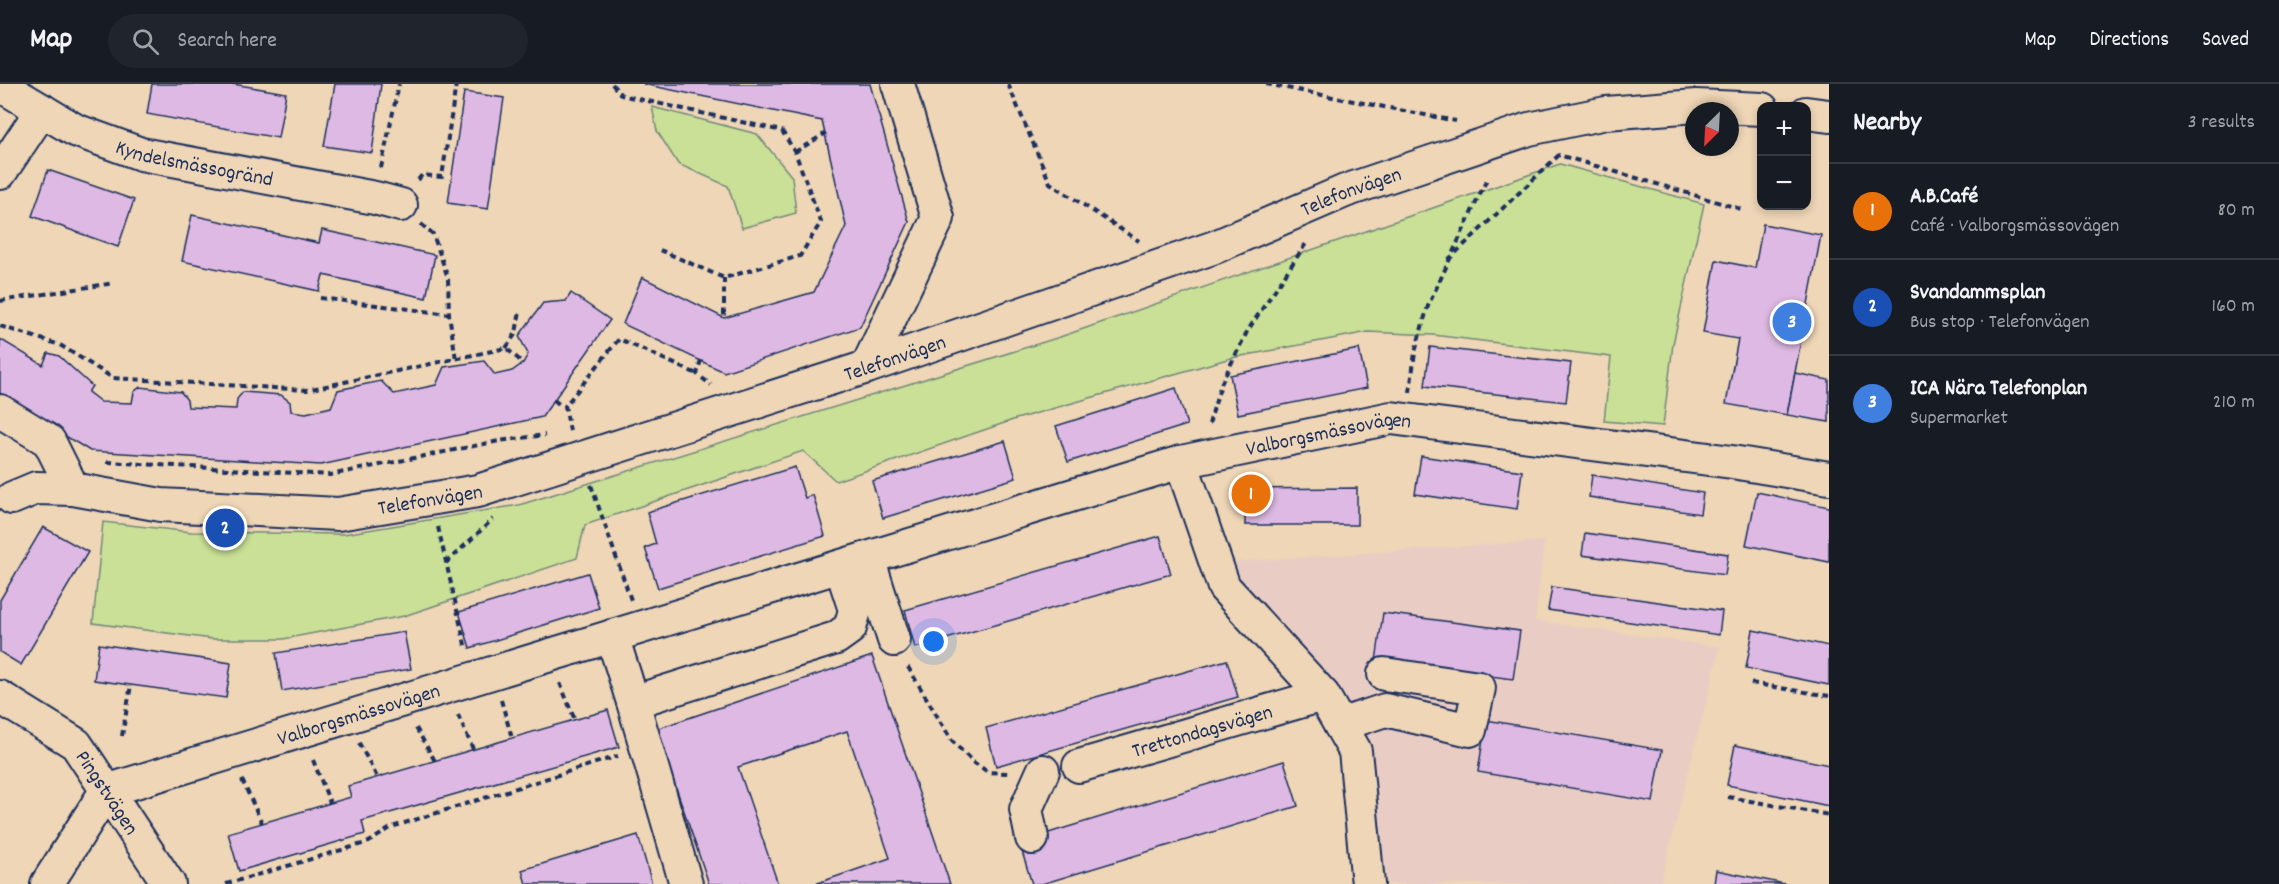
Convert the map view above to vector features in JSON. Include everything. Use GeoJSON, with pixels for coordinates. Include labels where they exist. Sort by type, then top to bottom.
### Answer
{"type":"FeatureCollection","features":[{"type":"Feature","properties":{"kind":"street"},"geometry":{"type":"LineString","coordinates":[[867,367],[938,218],[898,84]]}},
{"type":"Feature","properties":{"kind":"street","name":"Kyndelsmässogränd"},"geometry":{"type":"LineString","coordinates":[[0,85],[75,130],[141,154],[375,198],[401,205]]}},
{"type":"Feature","properties":{"kind":"street","name":"Telefonvägen"},"geometry":{"type":"LineString","coordinates":[[4,501],[36,488],[73,489],[161,505],[338,514],[478,491],[575,444],[867,367],[1215,247],[1345,191],[1529,129],[1606,113],[1696,106],[1757,110]]}},
{"type":"Feature","properties":{"kind":"street"},"geometry":{"type":"LineString","coordinates":[[0,173],[42,110]]}},
{"type":"Feature","properties":{"kind":"street"},"geometry":{"type":"LineString","coordinates":[[1811,114],[1829,116]]}},
{"type":"Feature","properties":{"kind":"street"},"geometry":{"type":"LineString","coordinates":[[0,411],[49,441],[73,489]]}},
{"type":"Feature","properties":{"kind":"street","name":"Valborgsmässovägen"},"geometry":{"type":"LineString","coordinates":[[106,791],[1181,462],[1392,418],[1732,462],[1829,478]]}},
{"type":"Feature","properties":{"kind":"street"},"geometry":{"type":"LineString","coordinates":[[1181,462],[1224,587],[1323,694],[1355,751],[1368,884]]}},
{"type":"Feature","properties":{"kind":"street"},"geometry":{"type":"LineString","coordinates":[[854,562],[894,640]]}},
{"type":"Feature","properties":{"kind":"street"},"geometry":{"type":"LineString","coordinates":[[633,702],[836,638],[850,628],[855,610],[854,562]]}},
{"type":"Feature","properties":{"kind":"street"},"geometry":{"type":"LineString","coordinates":[[612,636],[686,884]]}},
{"type":"Feature","properties":{"kind":"street"},"geometry":{"type":"LineString","coordinates":[[1340,725],[1385,710],[1470,730],[1479,688],[1384,674]]}},
{"type":"Feature","properties":{"kind":"street","name":"Trettondagsvägen"},"geometry":{"type":"LineString","coordinates":[[1079,766],[1323,694]]}},
{"type":"Feature","properties":{"kind":"street","name":"Pingstvägen"},"geometry":{"type":"LineString","coordinates":[[0,697],[75,744],[169,884]]}},
{"type":"Feature","properties":{"kind":"street"},"geometry":{"type":"LineString","coordinates":[[1032,838],[1026,809],[1043,771]]}},
{"type":"Feature","properties":{"kind":"street"},"geometry":{"type":"LineString","coordinates":[[46,884],[106,791]]}},
{"type":"Feature","properties":{"kind":"path"},"geometry":{"type":"LineString","coordinates":[[381,169],[399,84]]}},
{"type":"Feature","properties":{"kind":"path"},"geometry":{"type":"LineString","coordinates":[[422,175],[442,177],[456,84]]}},
{"type":"Feature","properties":{"kind":"path"},"geometry":{"type":"LineString","coordinates":[[612,84],[621,95],[782,131],[795,152],[821,222],[800,256],[724,278],[660,250]]}},
{"type":"Feature","properties":{"kind":"path"},"geometry":{"type":"LineString","coordinates":[[1008,84],[1050,183],[1140,240],[1129,244]]}},
{"type":"Feature","properties":{"kind":"path"},"geometry":{"type":"LineString","coordinates":[[1266,84],[1460,121]]}},
{"type":"Feature","properties":{"kind":"path"},"geometry":{"type":"LineString","coordinates":[[795,152],[826,133]]}},
{"type":"Feature","properties":{"kind":"path"},"geometry":{"type":"LineString","coordinates":[[1448,260],[1559,155],[1742,210]]}},
{"type":"Feature","properties":{"kind":"path"},"geometry":{"type":"LineString","coordinates":[[1409,401],[1414,352],[1428,306],[1487,179]]}},
{"type":"Feature","properties":{"kind":"path"},"geometry":{"type":"LineString","coordinates":[[401,205],[433,234],[448,279],[449,314],[456,359]]}},
{"type":"Feature","properties":{"kind":"path"},"geometry":{"type":"LineString","coordinates":[[1206,435],[1221,384],[1248,330],[1310,238]]}},
{"type":"Feature","properties":{"kind":"path"},"geometry":{"type":"LineString","coordinates":[[724,278],[724,318]]}},
{"type":"Feature","properties":{"kind":"path"},"geometry":{"type":"LineString","coordinates":[[0,300],[114,283]]}},
{"type":"Feature","properties":{"kind":"path"},"geometry":{"type":"LineString","coordinates":[[320,298],[449,314]]}},
{"type":"Feature","properties":{"kind":"path"},"geometry":{"type":"LineString","coordinates":[[0,326],[60,345],[113,378],[307,390],[507,348],[516,333],[520,311]]}},
{"type":"Feature","properties":{"kind":"path"},"geometry":{"type":"LineString","coordinates":[[624,576],[575,444],[566,406],[619,339],[697,374],[712,386],[701,390]]}},
{"type":"Feature","properties":{"kind":"path"},"geometry":{"type":"LineString","coordinates":[[507,348],[523,363]]}},
{"type":"Feature","properties":{"kind":"path"},"geometry":{"type":"LineString","coordinates":[[697,374],[701,360]]}},
{"type":"Feature","properties":{"kind":"path"},"geometry":{"type":"LineString","coordinates":[[554,400],[560,405]]}},
{"type":"Feature","properties":{"kind":"path"},"geometry":{"type":"LineString","coordinates":[[575,444],[581,428]]}},
{"type":"Feature","properties":{"kind":"path"},"geometry":{"type":"LineString","coordinates":[[560,433],[575,444]]}},
{"type":"Feature","properties":{"kind":"path"},"geometry":{"type":"LineString","coordinates":[[105,462],[330,475],[499,441],[550,434]]}},
{"type":"Feature","properties":{"kind":"path"},"geometry":{"type":"LineString","coordinates":[[445,563],[495,518]]}},
{"type":"Feature","properties":{"kind":"path"},"geometry":{"type":"LineString","coordinates":[[437,523],[463,642]]}},
{"type":"Feature","properties":{"kind":"path"},"geometry":{"type":"LineString","coordinates":[[894,640],[910,672],[952,741],[973,762],[987,772],[1043,771]]}},
{"type":"Feature","properties":{"kind":"path"},"geometry":{"type":"LineString","coordinates":[[557,676],[575,720]]}},
{"type":"Feature","properties":{"kind":"path"},"geometry":{"type":"LineString","coordinates":[[1751,683],[1829,696]]}},
{"type":"Feature","properties":{"kind":"path"},"geometry":{"type":"LineString","coordinates":[[122,736],[131,685]]}},
{"type":"Feature","properties":{"kind":"path"},"geometry":{"type":"LineString","coordinates":[[499,694],[512,738]]}},
{"type":"Feature","properties":{"kind":"path"},"geometry":{"type":"LineString","coordinates":[[454,706],[473,749]]}},
{"type":"Feature","properties":{"kind":"path"},"geometry":{"type":"LineString","coordinates":[[411,720],[435,761]]}},
{"type":"Feature","properties":{"kind":"path"},"geometry":{"type":"LineString","coordinates":[[356,736],[377,777]]}},
{"type":"Feature","properties":{"kind":"path"},"geometry":{"type":"LineString","coordinates":[[309,751],[330,803]]}},
{"type":"Feature","properties":{"kind":"path"},"geometry":{"type":"LineString","coordinates":[[226,884],[369,842],[392,827],[627,753]]}},
{"type":"Feature","properties":{"kind":"path"},"geometry":{"type":"LineString","coordinates":[[238,773],[262,823]]}},
{"type":"Feature","properties":{"kind":"path"},"geometry":{"type":"LineString","coordinates":[[1728,797],[1829,815]]}},
{"type":"Feature","properties":{"kind":"shaded area"},"geometry":{"type":"Polygon","coordinates":[[[1544,541],[1535,621],[1720,647],[1660,884],[1387,884],[1370,748],[1359,719],[1337,685],[1241,582],[1232,562],[1544,541]]]}},
{"type":"Feature","properties":{"kind":"green space"},"geometry":{"type":"Polygon","coordinates":[[[652,107],[757,134],[792,177],[796,213],[742,228],[728,186],[678,164],[657,131],[652,107]]]}},
{"type":"Feature","properties":{"kind":"green space"},"geometry":{"type":"Polygon","coordinates":[[[1560,164],[1704,204],[1673,344],[1663,426],[1604,421],[1611,357],[1433,335],[1368,332],[1231,358],[1016,419],[836,481],[803,451],[585,525],[577,558],[404,616],[283,639],[212,639],[93,623],[103,522],[191,532],[344,534],[519,505],[1060,337],[1560,164]]]}},
{"type":"Feature","properties":{"kind":"building"},"geometry":{"type":"Polygon","coordinates":[[[152,84],[233,84],[286,93],[278,138],[147,114],[152,84]]]}},
{"type":"Feature","properties":{"kind":"building"},"geometry":{"type":"Polygon","coordinates":[[[335,84],[381,84],[372,153],[324,146],[335,84]]]}},
{"type":"Feature","properties":{"kind":"building"},"geometry":{"type":"Polygon","coordinates":[[[643,84],[870,84],[909,222],[860,327],[724,372],[623,324],[642,277],[724,318],[814,292],[846,226],[822,121],[643,84]]]}},
{"type":"Feature","properties":{"kind":"building"},"geometry":{"type":"Polygon","coordinates":[[[464,92],[504,98],[488,209],[448,203],[464,92]]]}},
{"type":"Feature","properties":{"kind":"building"},"geometry":{"type":"Polygon","coordinates":[[[48,170],[134,200],[118,247],[32,216],[48,170]]]}},
{"type":"Feature","properties":{"kind":"building"},"geometry":{"type":"Polygon","coordinates":[[[192,215],[319,243],[322,230],[435,255],[426,298],[323,275],[319,291],[182,261],[192,215]]]}},
{"type":"Feature","properties":{"kind":"building"},"geometry":{"type":"Polygon","coordinates":[[[1763,224],[1821,235],[1787,415],[1726,404],[1738,339],[1703,333],[1716,260],[1755,268],[1763,224]]]}},
{"type":"Feature","properties":{"kind":"building"},"geometry":{"type":"Polygon","coordinates":[[[571,293],[610,320],[542,417],[321,465],[90,451],[0,396],[0,339],[43,365],[48,353],[59,356],[92,386],[88,392],[101,402],[132,403],[134,392],[140,387],[181,392],[187,400],[188,407],[236,409],[237,399],[243,392],[281,395],[290,402],[291,411],[306,413],[331,407],[338,390],[381,381],[394,394],[436,385],[444,367],[484,361],[495,375],[512,371],[523,363],[528,354],[519,336],[543,303],[566,301],[571,293]]]}},
{"type":"Feature","properties":{"kind":"building"},"geometry":{"type":"Polygon","coordinates":[[[1430,347],[1571,363],[1566,402],[1425,386],[1430,347]]]}},
{"type":"Feature","properties":{"kind":"building"},"geometry":{"type":"Polygon","coordinates":[[[1359,349],[1367,388],[1238,414],[1230,375],[1359,349]]]}},
{"type":"Feature","properties":{"kind":"building"},"geometry":{"type":"Polygon","coordinates":[[[1795,373],[1829,380],[1829,422],[1787,415],[1795,373]]]}},
{"type":"Feature","properties":{"kind":"building"},"geometry":{"type":"Polygon","coordinates":[[[1176,388],[1187,425],[1068,462],[1056,426],[1176,388]]]}},
{"type":"Feature","properties":{"kind":"building"},"geometry":{"type":"Polygon","coordinates":[[[1005,441],[1016,478],[883,518],[872,481],[1005,441]]]}},
{"type":"Feature","properties":{"kind":"building"},"geometry":{"type":"Polygon","coordinates":[[[1421,456],[1522,471],[1517,509],[1415,494],[1421,456]]]}},
{"type":"Feature","properties":{"kind":"building"},"geometry":{"type":"Polygon","coordinates":[[[795,467],[805,498],[813,495],[825,536],[658,588],[645,548],[656,544],[647,512],[795,467]]]}},
{"type":"Feature","properties":{"kind":"building"},"geometry":{"type":"Polygon","coordinates":[[[1592,475],[1703,493],[1700,514],[1589,497],[1592,475]]]}},
{"type":"Feature","properties":{"kind":"building"},"geometry":{"type":"Polygon","coordinates":[[[1357,488],[1357,525],[1245,525],[1245,489],[1357,488]]]}},
{"type":"Feature","properties":{"kind":"building"},"geometry":{"type":"Polygon","coordinates":[[[1757,492],[1829,507],[1829,562],[1746,545],[1757,492]]]}},
{"type":"Feature","properties":{"kind":"building"},"geometry":{"type":"Polygon","coordinates":[[[43,527],[88,552],[21,665],[0,652],[0,600],[43,527]]]}},
{"type":"Feature","properties":{"kind":"building"},"geometry":{"type":"Polygon","coordinates":[[[1585,533],[1728,554],[1725,575],[1582,555],[1585,533]]]}},
{"type":"Feature","properties":{"kind":"building"},"geometry":{"type":"Polygon","coordinates":[[[1160,536],[1171,574],[915,648],[905,610],[1160,536]]]}},
{"type":"Feature","properties":{"kind":"building"},"geometry":{"type":"Polygon","coordinates":[[[588,573],[599,608],[470,648],[459,612],[588,573]]]}},
{"type":"Feature","properties":{"kind":"building"},"geometry":{"type":"Polygon","coordinates":[[[1552,587],[1722,611],[1719,635],[1548,610],[1552,587]]]}},
{"type":"Feature","properties":{"kind":"building"},"geometry":{"type":"Polygon","coordinates":[[[1383,613],[1520,631],[1513,679],[1376,661],[1383,613]]]}},
{"type":"Feature","properties":{"kind":"building"},"geometry":{"type":"Polygon","coordinates":[[[1753,630],[1829,646],[1829,685],[1746,668],[1753,630]]]}},
{"type":"Feature","properties":{"kind":"building"},"geometry":{"type":"Polygon","coordinates":[[[404,632],[411,669],[282,691],[276,653],[404,632]]]}},
{"type":"Feature","properties":{"kind":"building"},"geometry":{"type":"Polygon","coordinates":[[[99,644],[231,663],[226,698],[94,680],[99,644]]]}},
{"type":"Feature","properties":{"kind":"building"},"geometry":{"type":"Polygon","coordinates":[[[872,656],[950,884],[815,884],[890,858],[847,731],[738,767],[778,884],[709,884],[656,729],[872,656]]]}},
{"type":"Feature","properties":{"kind":"building"},"geometry":{"type":"Polygon","coordinates":[[[1227,660],[1238,697],[996,766],[986,728],[1227,660]]]}},
{"type":"Feature","properties":{"kind":"building"},"geometry":{"type":"Polygon","coordinates":[[[608,710],[619,747],[362,821],[365,834],[239,871],[228,833],[351,797],[348,786],[608,710]]]}},
{"type":"Feature","properties":{"kind":"building"},"geometry":{"type":"Polygon","coordinates":[[[1486,720],[1662,750],[1653,802],[1478,772],[1486,720]]]}},
{"type":"Feature","properties":{"kind":"building"},"geometry":{"type":"Polygon","coordinates":[[[1735,745],[1829,765],[1829,806],[1727,785],[1735,745]]]}},
{"type":"Feature","properties":{"kind":"building"},"geometry":{"type":"Polygon","coordinates":[[[1284,761],[1298,806],[1042,884],[1032,884],[1019,842],[1284,761]]]}},
{"type":"Feature","properties":{"kind":"building"},"geometry":{"type":"Polygon","coordinates":[[[638,835],[652,884],[526,884],[522,870],[638,835]]]}},
{"type":"Feature","properties":{"kind":"building"},"geometry":{"type":"Polygon","coordinates":[[[1716,870],[1785,884],[1714,884],[1716,870]]]}},
{"type":"Feature","properties":{"kind":"place","name":"ICA Nära Telefonplan"},"geometry":{"type":"Point","coordinates":[1792,322]}},
{"type":"Feature","properties":{"kind":"place","name":"A.B.Café"},"geometry":{"type":"Point","coordinates":[1251,494]}},
{"type":"Feature","properties":{"kind":"place","name":"Svandammsplan"},"geometry":{"type":"Point","coordinates":[225,528]}}]}
